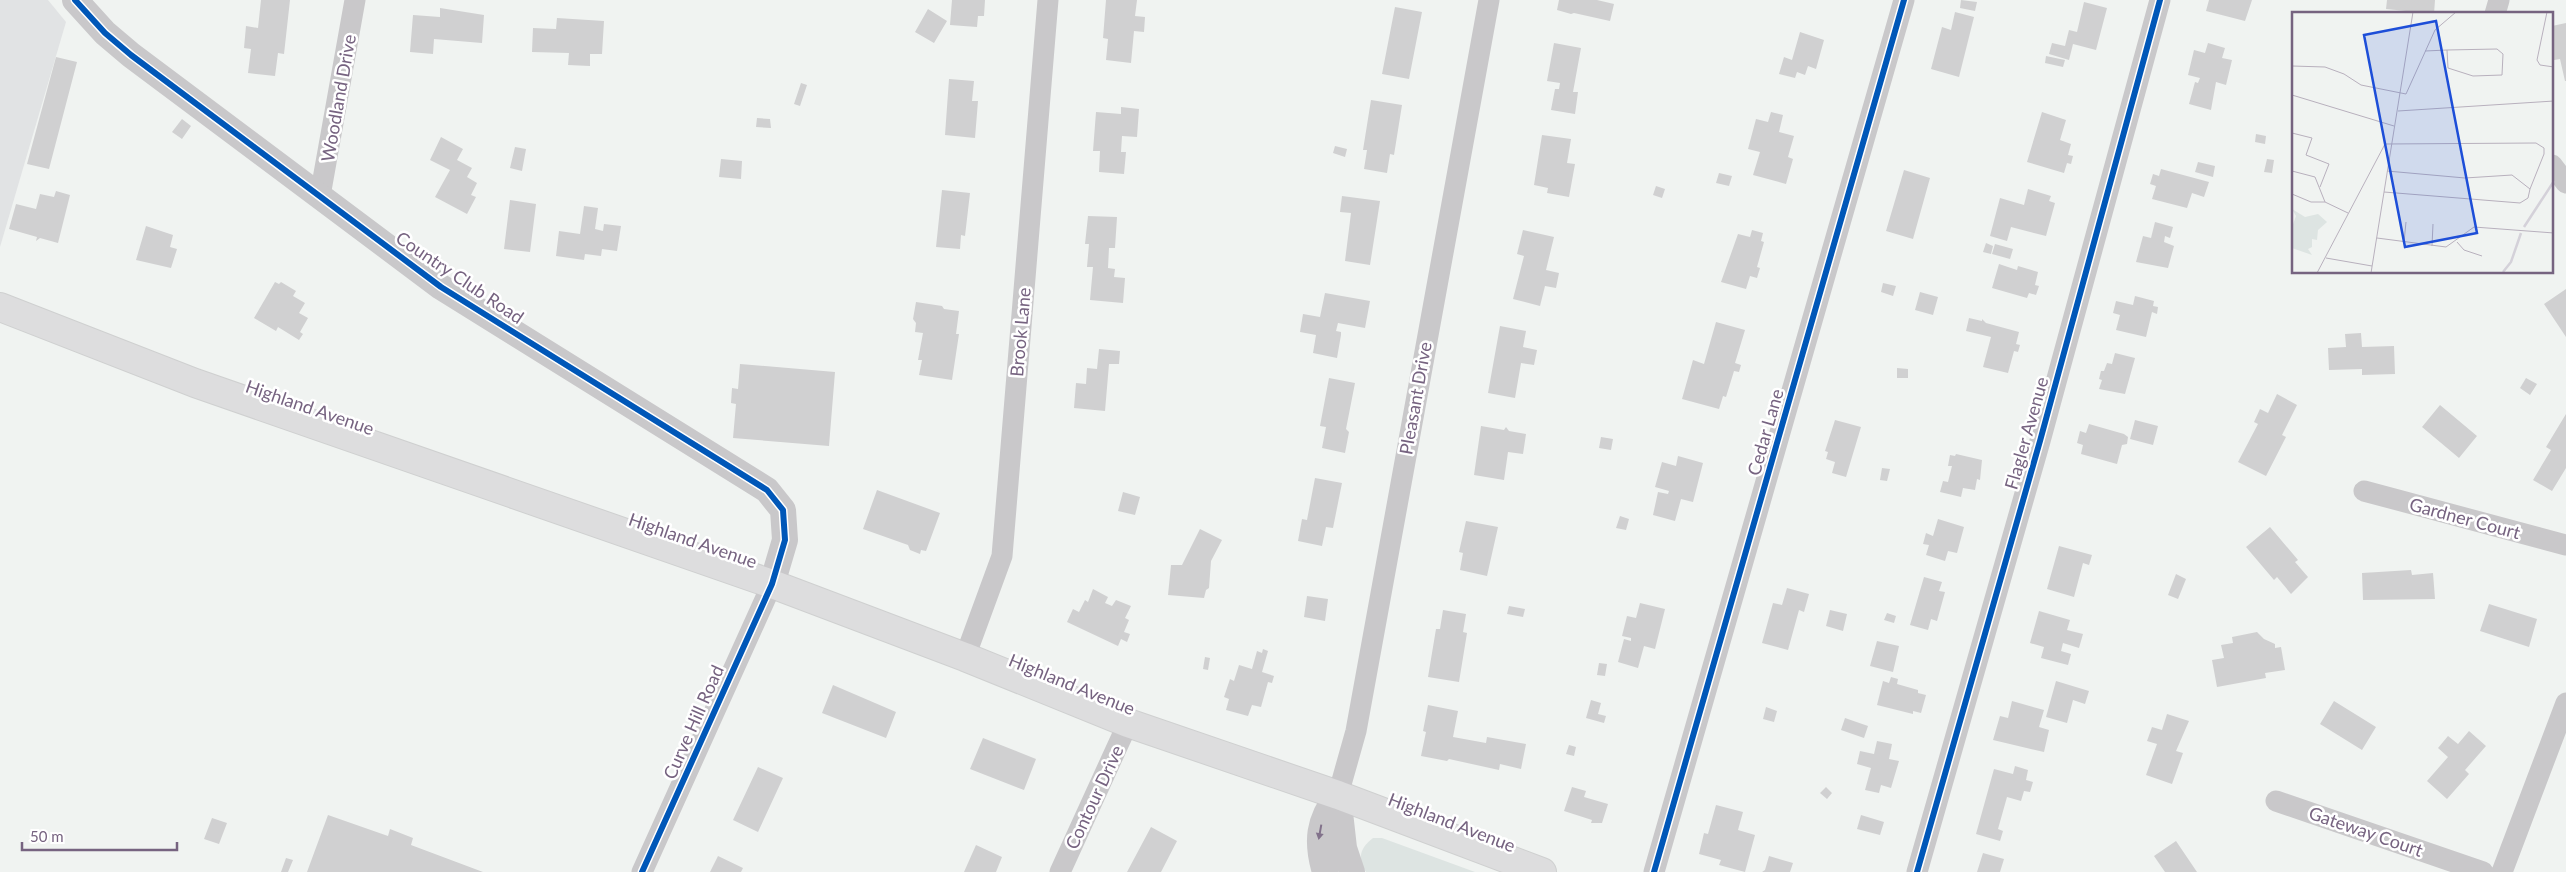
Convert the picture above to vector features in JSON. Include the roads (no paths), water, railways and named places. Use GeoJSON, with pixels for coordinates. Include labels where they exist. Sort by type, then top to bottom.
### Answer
{"type":"FeatureCollection","features":[{"type":"Feature","properties":{"kind":"highway","name":"Highland Avenue"},"geometry":{"type":"LineString","coordinates":[[0,307],[195,383],[772,584],[966,657],[1128,723],[1338,795],[1542,872]]}},
{"type":"Feature","properties":{"kind":"street","name":"Country Club Road"},"geometry":{"type":"LineString","coordinates":[[75,0],[105,33],[131,55],[441,287],[767,490],[783,510],[785,540],[772,584]]}},
{"type":"Feature","properties":{"kind":"street","name":"Woodland Drive"},"geometry":{"type":"LineString","coordinates":[[320,196],[354,0]]}},
{"type":"Feature","properties":{"kind":"street","name":"Brook Lane"},"geometry":{"type":"LineString","coordinates":[[966,657],[1002,556],[1048,0]]}},
{"type":"Feature","properties":{"kind":"street","name":"Pleasant Drive"},"geometry":{"type":"LineString","coordinates":[[1338,795],[1356,731],[1489,0]]}},
{"type":"Feature","properties":{"kind":"street","name":"Cedar Lane"},"geometry":{"type":"LineString","coordinates":[[1654,872],[1904,0]]}},
{"type":"Feature","properties":{"kind":"street","name":"Flagler Avenue"},"geometry":{"type":"LineString","coordinates":[[1917,872],[2040,441],[2160,0]]}},
{"type":"Feature","properties":{"kind":"street"},"geometry":{"type":"LineString","coordinates":[[2554,168],[2566,183]]}},
{"type":"Feature","properties":{"kind":"street","name":"Gardner Court"},"geometry":{"type":"LineString","coordinates":[[2364,491],[2566,545]]}},
{"type":"Feature","properties":{"kind":"street","name":"Curve Hill Road"},"geometry":{"type":"LineString","coordinates":[[642,872],[772,584]]}},
{"type":"Feature","properties":{"kind":"street"},"geometry":{"type":"LineString","coordinates":[[2502,872],[2566,703]]}},
{"type":"Feature","properties":{"kind":"street","name":"Contour Drive"},"geometry":{"type":"LineString","coordinates":[[1060,872],[1128,723]]}},
{"type":"Feature","properties":{"kind":"street"},"geometry":{"type":"LineString","coordinates":[[1325,872],[1320,853],[1319,836],[1329,806],[1338,795]]}},
{"type":"Feature","properties":{"kind":"street"},"geometry":{"type":"LineString","coordinates":[[1338,795],[1344,848],[1352,872]]}},
{"type":"Feature","properties":{"kind":"street","name":"Gateway Court"},"geometry":{"type":"LineString","coordinates":[[2276,801],[2483,872]]}}]}
